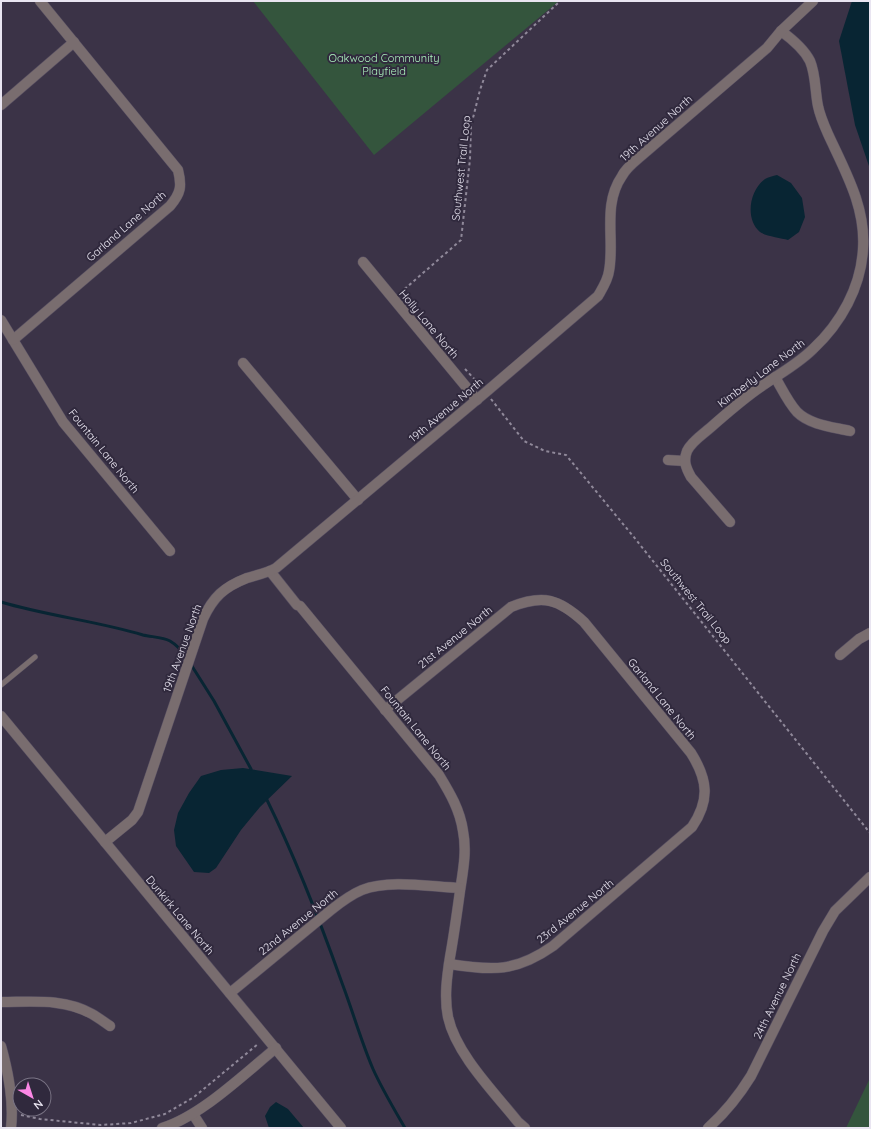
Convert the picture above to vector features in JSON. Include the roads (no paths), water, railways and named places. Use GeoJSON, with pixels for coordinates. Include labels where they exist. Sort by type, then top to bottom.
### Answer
{"type":"FeatureCollection","features":[{"type":"Feature","properties":{"kind":"street","name":"Garland Lane North"},"geometry":{"type":"LineString","coordinates":[[13,340],[170,206],[180,189],[178,170],[40,1]]}},
{"type":"Feature","properties":{"kind":"street","name":"19th Avenue North"},"geometry":{"type":"LineString","coordinates":[[105,842],[132,820],[138,812],[203,619],[210,604],[221,592],[234,584],[270,571],[282,563],[477,400],[598,296],[605,285],[609,272],[612,201],[622,175],[641,156],[768,48],[781,31],[813,1]]}},
{"type":"Feature","properties":{"kind":"street","name":"Kimberly Lane North"},"geometry":{"type":"LineString","coordinates":[[685,461],[687,450],[694,442],[735,407],[813,349],[832,329],[847,308],[862,268],[864,247],[863,226],[859,206],[852,186],[824,126],[818,107],[814,75],[810,61],[793,40],[781,31]]}},
{"type":"Feature","properties":{"kind":"street"},"geometry":{"type":"LineString","coordinates":[[1,105],[74,42]]}},
{"type":"Feature","properties":{"kind":"street","name":"Holly Lane North"},"geometry":{"type":"LineString","coordinates":[[363,262],[477,400]]}},
{"type":"Feature","properties":{"kind":"street","name":"Fountain Lane North"},"geometry":{"type":"LineString","coordinates":[[1,320],[63,422],[170,551]]}},
{"type":"Feature","properties":{"kind":"street"},"geometry":{"type":"LineString","coordinates":[[243,363],[358,500]]}},
{"type":"Feature","properties":{"kind":"street"},"geometry":{"type":"LineString","coordinates":[[775,378],[798,413],[818,424],[850,432]]}},
{"type":"Feature","properties":{"kind":"street"},"geometry":{"type":"LineString","coordinates":[[668,460],[685,461],[686,468],[691,477],[730,522]]}},
{"type":"Feature","properties":{"kind":"street","name":"Fountain Lane North"},"geometry":{"type":"LineString","coordinates":[[270,571],[439,775],[450,793],[458,811],[463,831],[465,851],[464,871],[460,888],[449,964]]}},
{"type":"Feature","properties":{"kind":"street","name":"21st Avenue North"},"geometry":{"type":"LineString","coordinates":[[385,710],[511,606],[535,599],[548,600]]}},
{"type":"Feature","properties":{"kind":"street","name":"Garland Lane North"},"geometry":{"type":"LineString","coordinates":[[548,600],[562,605],[574,612],[584,622],[691,753],[699,766],[704,779],[705,793],[703,805],[699,817],[684,836]]}},
{"type":"Feature","properties":{"kind":"street"},"geometry":{"type":"LineString","coordinates":[[840,655],[859,639],[870,633]]}},
{"type":"Feature","properties":{"kind":"street","name":"Dunkirk Lane North"},"geometry":{"type":"LineString","coordinates":[[1,716],[341,1128]]}},
{"type":"Feature","properties":{"kind":"street","name":"23rd Avenue North"},"geometry":{"type":"LineString","coordinates":[[449,964],[488,969],[506,968],[538,956],[553,946],[684,836]]}},
{"type":"Feature","properties":{"kind":"street","name":"24th Avenue North"},"geometry":{"type":"LineString","coordinates":[[708,1128],[723,1115],[738,1097],[751,1076],[823,931],[835,911],[870,877]]}},
{"type":"Feature","properties":{"kind":"street","name":"22nd Avenue North"},"geometry":{"type":"LineString","coordinates":[[230,993],[345,898],[363,890],[381,886],[400,885],[460,888]]}},
{"type":"Feature","properties":{"kind":"street"},"geometry":{"type":"LineString","coordinates":[[449,964],[446,997],[448,1017],[454,1036],[463,1052],[475,1068],[518,1122],[525,1128]]}},
{"type":"Feature","properties":{"kind":"street"},"geometry":{"type":"LineString","coordinates":[[1,1002],[51,1002],[66,1004],[92,1014],[110,1026]]}},
{"type":"Feature","properties":{"kind":"street"},"geometry":{"type":"LineString","coordinates":[[1,1046],[7,1072],[13,1114],[11,1128]]}},
{"type":"Feature","properties":{"kind":"street"},"geometry":{"type":"LineString","coordinates":[[162,1128],[193,1114],[209,1103],[276,1048]]}},
{"type":"Feature","properties":{"kind":"street"},"geometry":{"type":"LineString","coordinates":[[193,1114],[202,1128]]}},
{"type":"Feature","properties":{"kind":"lane"},"geometry":{"type":"LineString","coordinates":[[1,685],[35,657]]}},
{"type":"Feature","properties":{"kind":"water"},"geometry":{"type":"Polygon","coordinates":[[[852,1],[870,1],[870,169],[855,125],[839,41],[852,1]]]}},
{"type":"Feature","properties":{"kind":"water"},"geometry":{"type":"Polygon","coordinates":[[[777,175],[791,183],[802,198],[805,217],[799,232],[788,240],[769,236],[760,232],[752,220],[751,205],[755,191],[766,178],[777,175]]]}},
{"type":"Feature","properties":{"kind":"water"},"geometry":{"type":"Polygon","coordinates":[[[243,768],[292,776],[260,807],[241,830],[216,868],[209,873],[194,872],[176,846],[174,830],[178,813],[189,793],[201,776],[221,770],[243,768]]]}},
{"type":"Feature","properties":{"kind":"water"},"geometry":{"type":"Polygon","coordinates":[[[276,1102],[288,1109],[304,1128],[269,1128],[265,1116],[270,1107],[276,1102]]]}},
{"type":"Feature","properties":{"kind":"waterway"},"geometry":{"type":"LineString","coordinates":[[1,602],[164,639],[170,641],[182,651],[187,659]]}},
{"type":"Feature","properties":{"kind":"waterway"},"geometry":{"type":"LineString","coordinates":[[190,663],[214,701],[251,769]]}},
{"type":"Feature","properties":{"kind":"waterway"},"geometry":{"type":"LineString","coordinates":[[267,800],[298,867],[373,1069],[405,1128]]}},
{"type":"Feature","properties":{"kind":"park label","name":"Oakwood Community Playfield"},"geometry":{"type":"Point","coordinates":[384,64]}}]}
